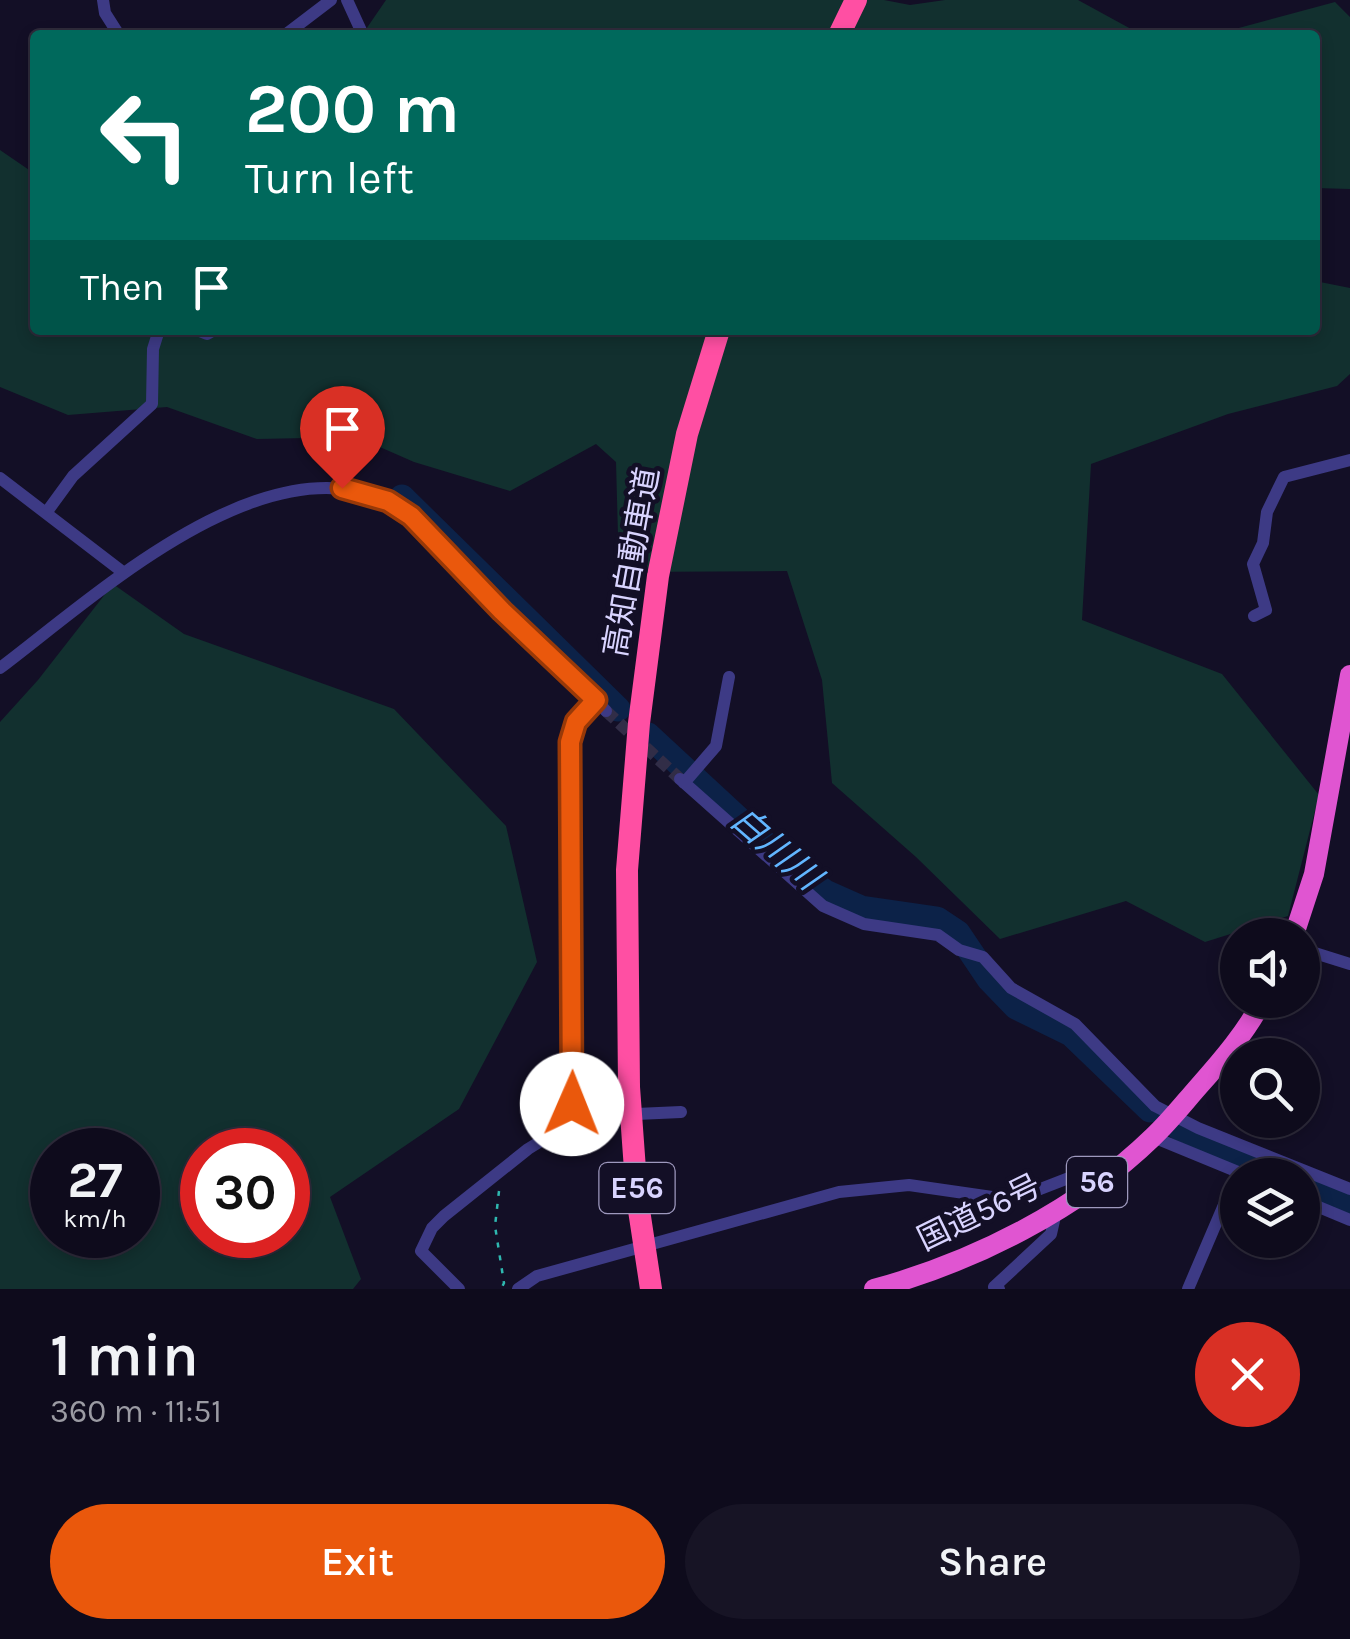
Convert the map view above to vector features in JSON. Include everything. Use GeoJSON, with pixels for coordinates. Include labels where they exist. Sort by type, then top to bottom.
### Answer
{"type":"FeatureCollection","features":[{"type":"Feature","properties":{"kind":"highway"},"geometry":{"type":"LineString","coordinates":[[841,30],[856,0]]}},
{"type":"Feature","properties":{"kind":"highway","name":"高知自動車道"},"geometry":{"type":"LineString","coordinates":[[651,1289],[637,1198],[629,1087],[627,870],[639,722],[658,576],[686,434],[717,335]]}},
{"type":"Feature","properties":{"kind":"highway"},"geometry":{"type":"LineString","coordinates":[[1300,918],[1343,764],[1350,675]]}},
{"type":"Feature","properties":{"kind":"highway","name":"国道56号"},"geometry":{"type":"LineString","coordinates":[[874,1289],[983,1248],[1057,1210],[1112,1172],[1172,1116],[1227,1054],[1251,1018]]}},
{"type":"Feature","properties":{"kind":"street"},"geometry":{"type":"LineString","coordinates":[[103,0],[105,13],[116,30]]}},
{"type":"Feature","properties":{"kind":"street"},"geometry":{"type":"LineString","coordinates":[[292,30],[331,0]]}},
{"type":"Feature","properties":{"kind":"street"},"geometry":{"type":"LineString","coordinates":[[347,0],[361,30]]}},
{"type":"Feature","properties":{"kind":"street"},"geometry":{"type":"LineString","coordinates":[[46,513],[73,476],[152,404],[158,335]]}},
{"type":"Feature","properties":{"kind":"street"},"geometry":{"type":"LineString","coordinates":[[1254,616],[1266,610],[1253,564],[1264,543],[1267,512],[1284,477],[1350,460]]}},
{"type":"Feature","properties":{"kind":"street"},"geometry":{"type":"LineString","coordinates":[[0,478],[124,573]]}},
{"type":"Feature","properties":{"kind":"street"},"geometry":{"type":"LineString","coordinates":[[0,668],[124,573],[219,514],[250,502],[316,489],[361,492],[388,501],[411,516],[502,611],[606,710]]}},
{"type":"Feature","properties":{"kind":"street"},"geometry":{"type":"LineString","coordinates":[[729,677],[716,746],[682,781],[822,906],[864,924],[938,934],[959,950],[983,957],[1019,994],[1075,1024],[1155,1106],[1350,1189]]}},
{"type":"Feature","properties":{"kind":"street"},"geometry":{"type":"LineString","coordinates":[[596,700],[576,722],[570,742],[572,1104],[578,1118],[590,1122],[614,1115],[681,1112]]}},
{"type":"Feature","properties":{"kind":"street"},"geometry":{"type":"LineString","coordinates":[[1320,955],[1350,964]]}},
{"type":"Feature","properties":{"kind":"street"},"geometry":{"type":"LineString","coordinates":[[459,1289],[421,1251],[432,1228],[528,1149],[578,1118]]}},
{"type":"Feature","properties":{"kind":"street"},"geometry":{"type":"LineString","coordinates":[[1153,1136],[1220,1165]]}},
{"type":"Feature","properties":{"kind":"street"},"geometry":{"type":"LineString","coordinates":[[518,1289],[537,1276],[840,1192],[909,1185],[999,1198],[1030,1193],[1097,1163],[1112,1172]]}},
{"type":"Feature","properties":{"kind":"street"},"geometry":{"type":"LineString","coordinates":[[1320,1208],[1350,1220]]}},
{"type":"Feature","properties":{"kind":"street"},"geometry":{"type":"LineString","coordinates":[[995,1288],[1051,1234],[1057,1210]]}},
{"type":"Feature","properties":{"kind":"street"},"geometry":{"type":"LineString","coordinates":[[1188,1289],[1220,1220]]}},
{"type":"Feature","properties":{"kind":"path"},"geometry":{"type":"LineString","coordinates":[[498,1175],[500,1197],[495,1226],[504,1283],[501,1289]]}},
{"type":"Feature","properties":{"kind":"green space"},"geometry":{"type":"Polygon","coordinates":[[[386,0],[884,0],[910,5],[945,0],[1078,0],[1133,30],[365,30],[386,0]]]}},
{"type":"Feature","properties":{"kind":"green space"},"geometry":{"type":"Polygon","coordinates":[[[1335,2],[1350,17],[1350,189],[1320,188],[1320,30],[1231,30],[1335,2]]]}},
{"type":"Feature","properties":{"kind":"green space"},"geometry":{"type":"Polygon","coordinates":[[[0,150],[30,171],[30,335],[1320,335],[1320,282],[1350,288],[1350,374],[1337,386],[1228,414],[1091,464],[1082,620],[1222,674],[1319,795],[1288,916],[1220,918],[1220,937],[1205,942],[1126,901],[1000,939],[832,783],[822,680],[787,571],[619,572],[616,462],[596,444],[510,491],[414,462],[357,437],[257,439],[167,407],[68,415],[0,387],[0,150]]]}},
{"type":"Feature","properties":{"kind":"green space"},"geometry":{"type":"Polygon","coordinates":[[[113,584],[184,634],[394,709],[506,826],[537,962],[459,1109],[330,1197],[361,1279],[353,1289],[0,1289],[0,722],[113,584]]]}},
{"type":"Feature","properties":{"kind":"waterway","name":"白川川"},"geometry":{"type":"LineString","coordinates":[[402,497],[618,709]]}},
{"type":"Feature","properties":{"kind":"waterway","name":"白川川"},"geometry":{"type":"LineString","coordinates":[[648,735],[781,858],[825,892],[861,908],[937,919],[958,933],[989,979],[1016,1007],[1071,1034],[1150,1110]]}},
{"type":"Feature","properties":{"kind":"waterway","name":"白川川"},"geometry":{"type":"LineString","coordinates":[[1179,1128],[1248,1158]]}},
{"type":"Feature","properties":{"kind":"waterway","name":"白川川"},"geometry":{"type":"LineString","coordinates":[[1320,1190],[1350,1202]]}},
{"type":"Feature","properties":{"kind":"tunnel"},"geometry":{"type":"LineString","coordinates":[[606,711],[680,779]]}},
{"type":"Feature","properties":{"kind":"route"},"geometry":{"type":"LineString","coordinates":[[342,488],[388,501],[411,516],[502,611],[596,700],[576,722],[570,742],[572,1104]]}}]}
